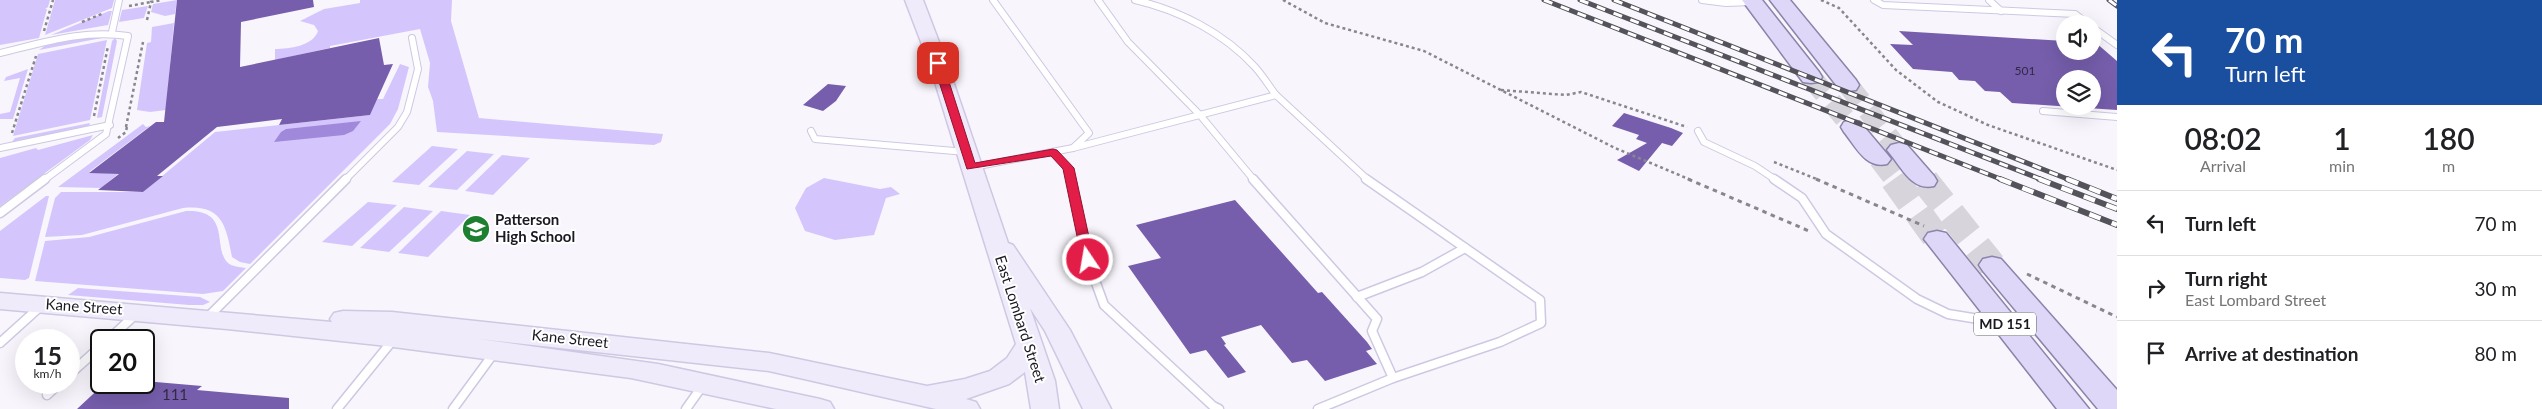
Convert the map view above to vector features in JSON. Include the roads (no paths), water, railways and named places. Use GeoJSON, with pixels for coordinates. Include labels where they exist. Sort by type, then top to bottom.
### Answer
{"type":"FeatureCollection","features":[{"type":"Feature","properties":{"kind":"main road","name":"East Lombard Street"},"geometry":{"type":"LineString","coordinates":[[914,0],[938,63],[1041,381],[1045,409]]}},
{"type":"Feature","properties":{"kind":"main road"},"geometry":{"type":"LineString","coordinates":[[1780,0],[1848,85]]}},
{"type":"Feature","properties":{"kind":"main road"},"geometry":{"type":"LineString","coordinates":[[1753,1],[1811,77]]}},
{"type":"Feature","properties":{"kind":"main road"},"geometry":{"type":"LineString","coordinates":[[1852,127],[1924,181]]}},
{"type":"Feature","properties":{"kind":"main road","name":"East Lombard Street"},"geometry":{"type":"LineString","coordinates":[[991,231],[1052,322],[1076,370]]}},
{"type":"Feature","properties":{"kind":"main road","name":"MD 151"},"geometry":{"type":"LineString","coordinates":[[1935,235],[2074,409]]}},
{"type":"Feature","properties":{"kind":"main road","name":"MD 151"},"geometry":{"type":"LineString","coordinates":[[1992,265],[2116,409]]}},
{"type":"Feature","properties":{"kind":"main road","name":"Kane Street"},"geometry":{"type":"LineString","coordinates":[[0,301],[140,311],[394,338],[606,365],[820,409]]}},
{"type":"Feature","properties":{"kind":"main road","name":"Kane Street"},"geometry":{"type":"LineString","coordinates":[[168,314],[392,320],[624,344],[769,362],[926,395],[966,409]]}},
{"type":"Feature","properties":{"kind":"main road"},"geometry":{"type":"LineString","coordinates":[[926,395],[971,388],[997,378],[1014,367],[1029,346]]}},
{"type":"Feature","properties":{"kind":"main road"},"geometry":{"type":"LineString","coordinates":[[1076,370],[1082,390],[1082,409]]}},
{"type":"Feature","properties":{"kind":"main road"},"geometry":{"type":"LineString","coordinates":[[1076,370],[1097,409]]}},
{"type":"Feature","properties":{"kind":"lane"},"geometry":{"type":"LineString","coordinates":[[111,35],[119,0]]}},
{"type":"Feature","properties":{"kind":"lane"},"geometry":{"type":"LineString","coordinates":[[994,0],[1089,133],[1073,148]]}},
{"type":"Feature","properties":{"kind":"lane"},"geometry":{"type":"LineString","coordinates":[[1098,0],[1128,42],[1200,114],[1286,219],[1378,319],[1372,331],[1375,343],[1391,370],[1393,378]]}},
{"type":"Feature","properties":{"kind":"lane"},"geometry":{"type":"LineString","coordinates":[[1135,0],[1153,3],[1221,37],[1252,64],[1276,95],[1356,170],[1436,230],[1506,274],[1540,300],[1541,324],[1500,342],[1393,378],[1318,409]]}},
{"type":"Feature","properties":{"kind":"lane"},"geometry":{"type":"LineString","coordinates":[[1702,0],[1726,3],[1753,1]]}},
{"type":"Feature","properties":{"kind":"lane"},"geometry":{"type":"LineString","coordinates":[[1874,0],[1883,5],[2076,15]]}},
{"type":"Feature","properties":{"kind":"lane"},"geometry":{"type":"LineString","coordinates":[[1989,0],[2001,11]]}},
{"type":"Feature","properties":{"kind":"lane"},"geometry":{"type":"LineString","coordinates":[[2101,33],[2117,45]]}},
{"type":"Feature","properties":{"kind":"lane"},"geometry":{"type":"LineString","coordinates":[[0,213],[106,134],[110,125],[128,36],[91,34],[2,52]]}},
{"type":"Feature","properties":{"kind":"lane"},"geometry":{"type":"LineString","coordinates":[[210,315],[398,127],[407,112],[418,69],[412,38]]}},
{"type":"Feature","properties":{"kind":"lane"},"geometry":{"type":"LineString","coordinates":[[811,131],[815,139],[968,159],[1038,156],[1276,95]]}},
{"type":"Feature","properties":{"kind":"lane"},"geometry":{"type":"LineString","coordinates":[[2043,111],[2117,117]]}},
{"type":"Feature","properties":{"kind":"lane"},"geometry":{"type":"LineString","coordinates":[[0,148],[110,125]]}},
{"type":"Feature","properties":{"kind":"lane"},"geometry":{"type":"LineString","coordinates":[[1698,131],[1704,142],[1755,166],[1802,198],[1826,234],[1917,299],[1948,314],[2004,323]]}},
{"type":"Feature","properties":{"kind":"lane"},"geometry":{"type":"LineString","coordinates":[[1053,152],[1069,168],[1088,260],[1104,305],[1172,370],[1212,406],[1219,409]]}},
{"type":"Feature","properties":{"kind":"lane"},"geometry":{"type":"LineString","coordinates":[[1357,297],[1422,272],[1465,248]]}},
{"type":"Feature","properties":{"kind":"lane"},"geometry":{"type":"LineString","coordinates":[[0,343],[44,304]]}},
{"type":"Feature","properties":{"kind":"lane"},"geometry":{"type":"LineString","coordinates":[[120,329],[140,311]]}},
{"type":"Feature","properties":{"kind":"lane"},"geometry":{"type":"LineString","coordinates":[[337,409],[394,338]]}},
{"type":"Feature","properties":{"kind":"lane"},"geometry":{"type":"LineString","coordinates":[[453,409],[495,351]]}},
{"type":"Feature","properties":{"kind":"lane"},"geometry":{"type":"LineString","coordinates":[[80,365],[90,356]]}},
{"type":"Feature","properties":{"kind":"lane"},"geometry":{"type":"LineString","coordinates":[[686,409],[703,385]]}},
{"type":"Feature","properties":{"kind":"tunnel"},"geometry":{"type":"LineString","coordinates":[[1811,77],[1852,127]]}},
{"type":"Feature","properties":{"kind":"tunnel"},"geometry":{"type":"LineString","coordinates":[[1848,85],[1899,150]]}},
{"type":"Feature","properties":{"kind":"tunnel"},"geometry":{"type":"LineString","coordinates":[[1879,159],[1895,180]]}},
{"type":"Feature","properties":{"kind":"tunnel"},"geometry":{"type":"LineString","coordinates":[[1894,179],[1937,239]]}},
{"type":"Feature","properties":{"kind":"tunnel"},"geometry":{"type":"LineString","coordinates":[[1925,181],[1992,265]]}},
{"type":"Feature","properties":{"kind":"railway"},"geometry":{"type":"LineString","coordinates":[[1544,0],[2003,180]]}},
{"type":"Feature","properties":{"kind":"railway"},"geometry":{"type":"LineString","coordinates":[[1580,0],[2043,180]]}},
{"type":"Feature","properties":{"kind":"railway"},"geometry":{"type":"LineString","coordinates":[[1614,0],[2070,180]]}},
{"type":"Feature","properties":{"kind":"railway"},"geometry":{"type":"LineString","coordinates":[[2109,0],[2117,6]]}},
{"type":"Feature","properties":{"kind":"railway"},"geometry":{"type":"LineString","coordinates":[[2000,179],[2117,225]]}},
{"type":"Feature","properties":{"kind":"railway"},"geometry":{"type":"LineString","coordinates":[[2039,179],[2117,209]]}},
{"type":"Feature","properties":{"kind":"railway"},"geometry":{"type":"LineString","coordinates":[[2067,179],[2117,199]]}},
{"type":"Feature","properties":{"kind":"place","name":"Patterson High School"},"geometry":{"type":"Point","coordinates":[476,229]}}]}
